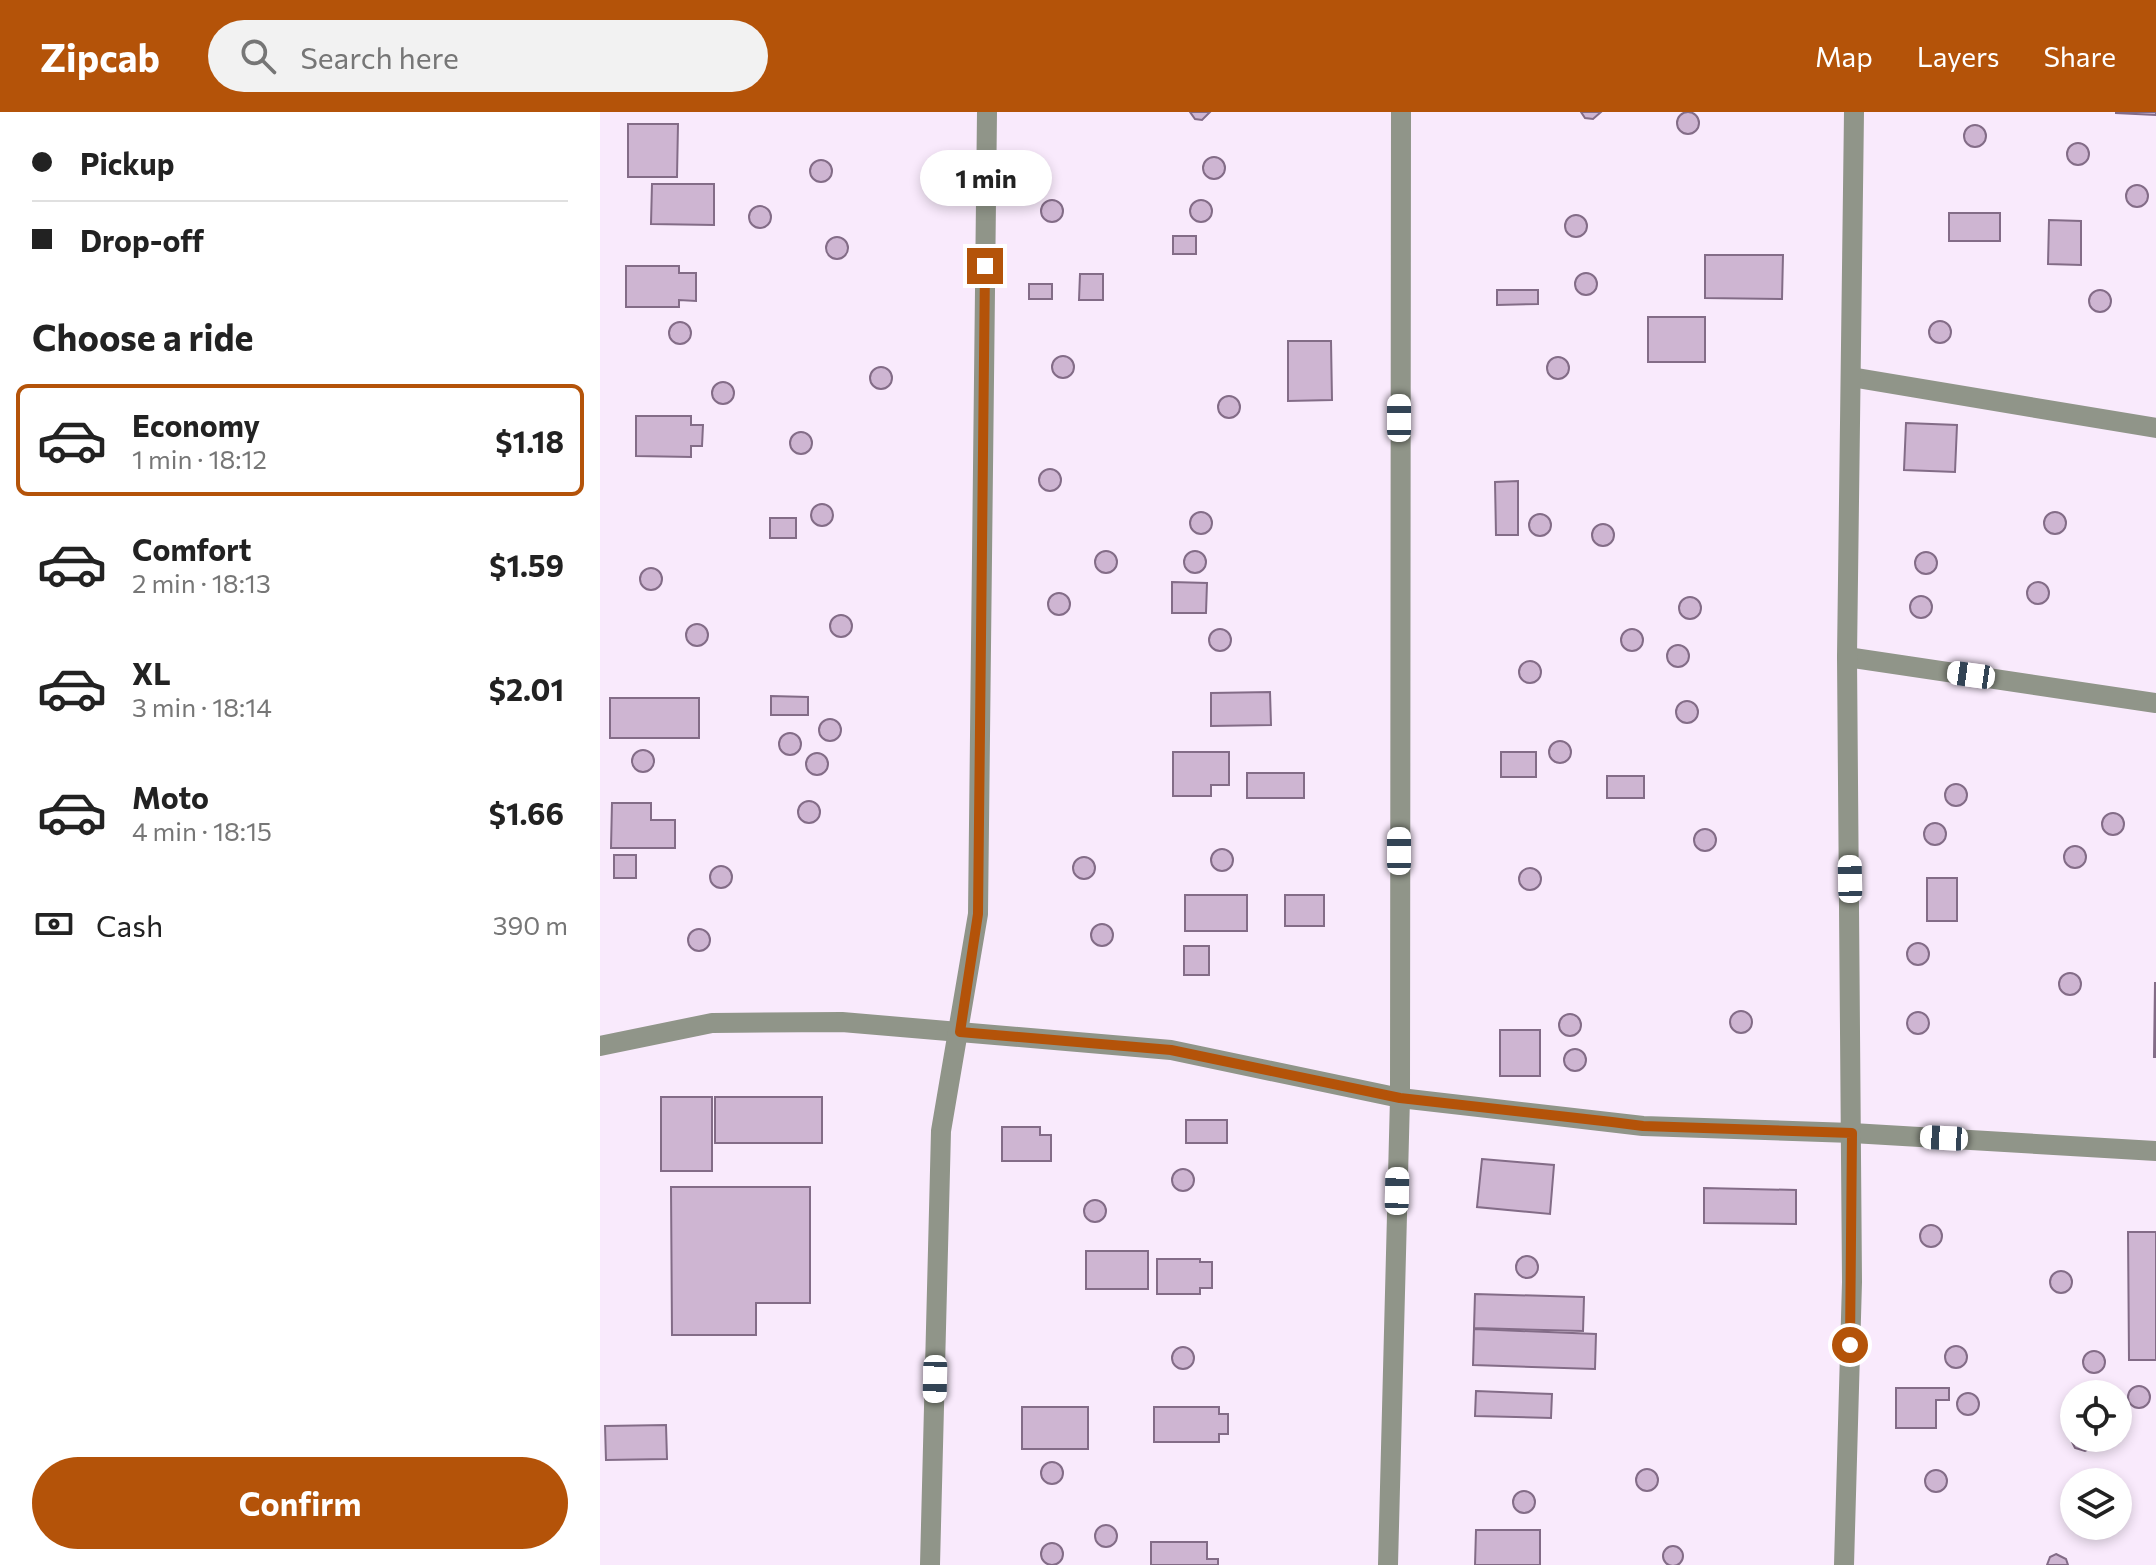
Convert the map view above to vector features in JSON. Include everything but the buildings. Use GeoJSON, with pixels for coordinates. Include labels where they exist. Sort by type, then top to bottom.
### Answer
{"type":"FeatureCollection","features":[{"type":"Feature","properties":{"kind":"street"},"geometry":{"type":"LineString","coordinates":[[930,1565],[941,1131],[978,914],[987,112]]}},
{"type":"Feature","properties":{"kind":"street"},"geometry":{"type":"LineString","coordinates":[[1388,1565],[1400,1098],[1401,112]]}},
{"type":"Feature","properties":{"kind":"street"},"geometry":{"type":"LineString","coordinates":[[1844,1565],[1852,1282],[1847,657],[1854,112]]}},
{"type":"Feature","properties":{"kind":"street"},"geometry":{"type":"LineString","coordinates":[[1851,377],[2156,428]]}},
{"type":"Feature","properties":{"kind":"street"},"geometry":{"type":"LineString","coordinates":[[1847,657],[2156,703]]}},
{"type":"Feature","properties":{"kind":"street"},"geometry":{"type":"LineString","coordinates":[[600,1046],[712,1023],[842,1022],[1171,1050],[1400,1098],[1643,1126],[1852,1133],[2156,1151]]}},
{"type":"Feature","properties":{"kind":"route"},"geometry":{"type":"LineString","coordinates":[[985,266],[978,914],[960,1032],[1171,1050],[1400,1098],[1643,1126],[1852,1133],[1850,1345]]}}]}
